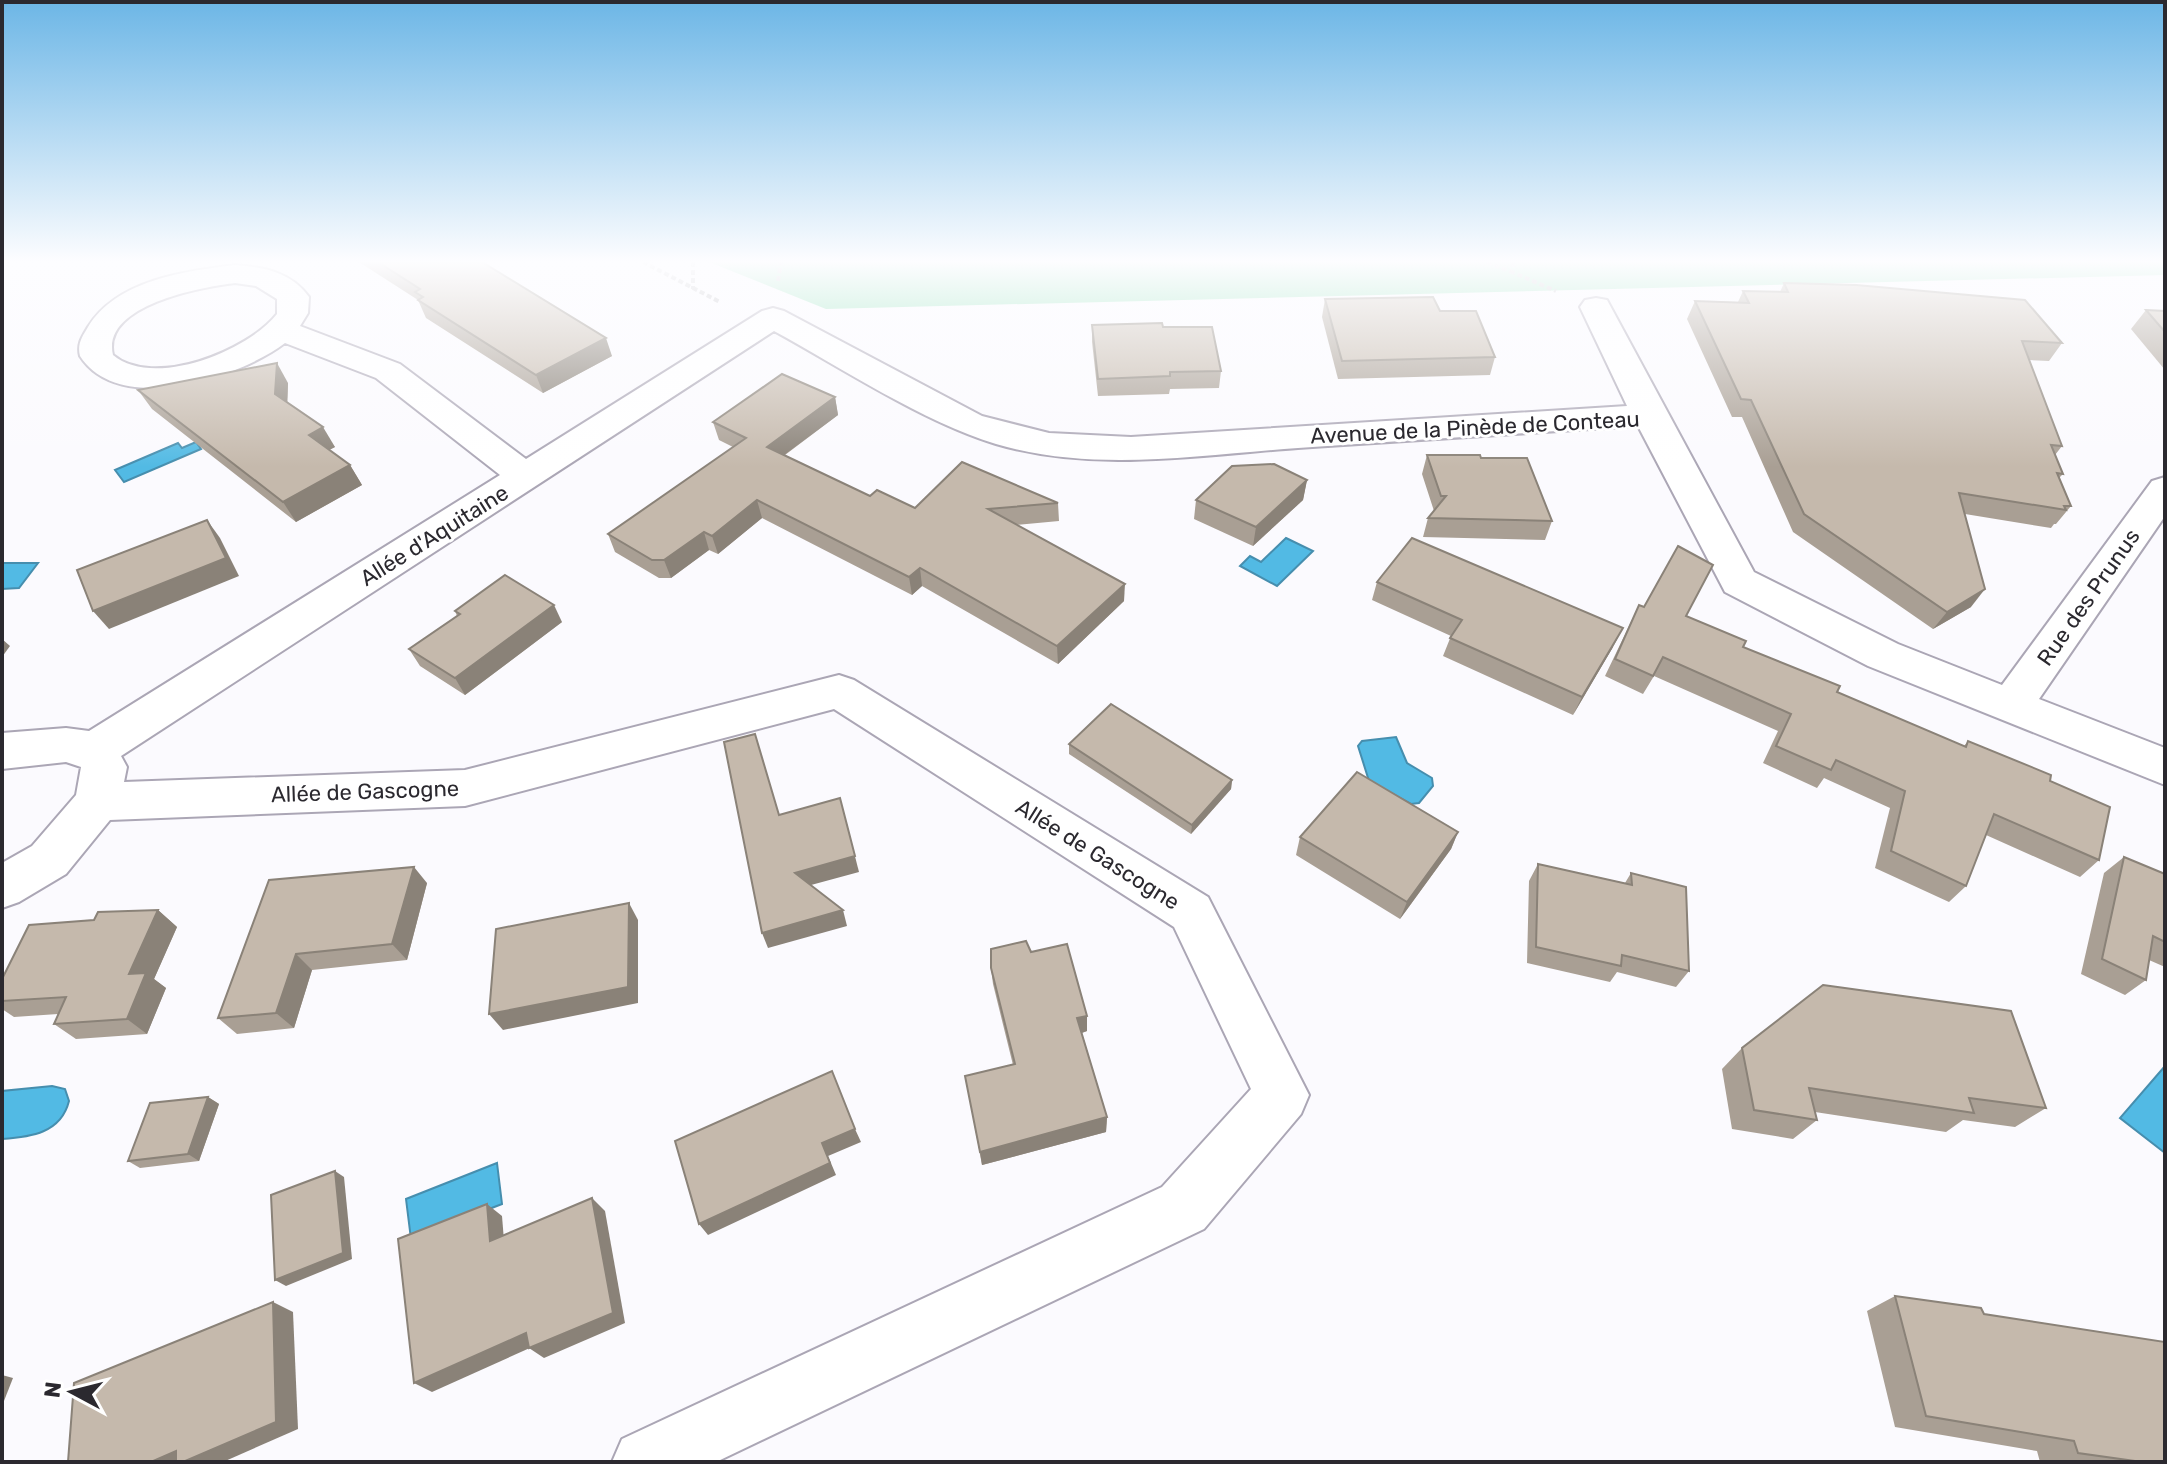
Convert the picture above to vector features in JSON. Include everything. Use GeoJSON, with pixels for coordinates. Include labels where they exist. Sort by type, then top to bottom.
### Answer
{"type":"FeatureCollection","features":[{"type":"Feature","properties":{"kind":"street"},"geometry":{"type":"LineString","coordinates":[[100,330],[94,346],[98,360],[113,371],[137,377],[201,371],[261,346],[281,330]]}},
{"type":"Feature","properties":{"kind":"street"},"geometry":{"type":"LineString","coordinates":[[282,330],[388,371],[526,477]]}},
{"type":"Feature","properties":{"kind":"street","name":"Allée d'Aquitaine"},"geometry":{"type":"LineString","coordinates":[[95,750],[754,330]]}},
{"type":"Feature","properties":{"kind":"street","name":"Avenue de la Pinède de Conteau"},"geometry":{"type":"LineString","coordinates":[[796,330],[970,424],[1003,437],[1033,444],[1125,448],[1649,415],[1739,582],[1883,655],[2165,767]]}},
{"type":"Feature","properties":{"kind":"street"},"geometry":{"type":"LineString","coordinates":[[1607,330],[1649,415]]}},
{"type":"Feature","properties":{"kind":"street","name":"Rue des Prunus"},"geometry":{"type":"LineString","coordinates":[[2011,705],[2165,489]]}},
{"type":"Feature","properties":{"kind":"street","name":"Allée de Gascogne"},"geometry":{"type":"LineString","coordinates":[[98,802],[465,788],[839,691],[1191,912],[1282,1095],[1183,1208],[645,1462]]}},
{"type":"Feature","properties":{"kind":"street"},"geometry":{"type":"LineString","coordinates":[[2,751],[66,745],[95,750],[104,767],[98,802],[49,860],[2,887]]}},
{"type":"Feature","properties":{"kind":"water"},"geometry":{"type":"Polygon","coordinates":[[[196,442],[201,449],[124,482],[115,470],[178,443],[182,448],[196,442]]]}},
{"type":"Feature","properties":{"kind":"water"},"geometry":{"type":"Polygon","coordinates":[[[1286,538],[1313,551],[1277,586],[1240,566],[1250,556],[1261,562],[1286,538]]]}},
{"type":"Feature","properties":{"kind":"water"},"geometry":{"type":"Polygon","coordinates":[[[2,563],[38,563],[19,588],[2,589],[2,563]]]}},
{"type":"Feature","properties":{"kind":"water"},"geometry":{"type":"Polygon","coordinates":[[[1396,737],[1407,763],[1432,778],[1433,786],[1419,803],[1411,804],[1369,781],[1358,746],[1362,741],[1396,737]]]}},
{"type":"Feature","properties":{"kind":"water"},"geometry":{"type":"Polygon","coordinates":[[[2165,1066],[2165,1153],[2120,1118],[2165,1066]]]}},
{"type":"Feature","properties":{"kind":"water"},"geometry":{"type":"Polygon","coordinates":[[[52,1086],[65,1089],[69,1101],[59,1120],[52,1127],[34,1135],[2,1139],[2,1091],[52,1086]]]}},
{"type":"Feature","properties":{"kind":"water"},"geometry":{"type":"Polygon","coordinates":[[[497,1163],[502,1204],[411,1239],[406,1199],[497,1163]]]}},
{"type":"Feature","properties":{"kind":"building"},"geometry":{"type":"Polygon","coordinates":[[[466,330],[593,330],[606,338],[536,375],[466,330]]]}},
{"type":"Feature","properties":{"kind":"building"},"geometry":{"type":"Polygon","coordinates":[[[1093,330],[1213,330],[1221,371],[1098,379],[1093,330]]]}},
{"type":"Feature","properties":{"kind":"building"},"geometry":{"type":"Polygon","coordinates":[[[1334,330],[1484,330],[1495,357],[1342,361],[1334,330]]]}},
{"type":"Feature","properties":{"kind":"building"},"geometry":{"type":"Polygon","coordinates":[[[1709,330],[2051,330],[2062,343],[2022,341],[2062,446],[2051,445],[2063,474],[2057,473],[2071,506],[2064,506],[2066,510],[1959,493],[1985,589],[1947,612],[1804,514],[1751,400],[1741,399],[1709,330]]]}},
{"type":"Feature","properties":{"kind":"building"},"geometry":{"type":"Polygon","coordinates":[[[277,363],[275,394],[323,427],[309,435],[350,465],[283,502],[138,390],[277,363]]]}},
{"type":"Feature","properties":{"kind":"building"},"geometry":{"type":"Polygon","coordinates":[[[782,374],[835,397],[767,447],[870,496],[877,490],[915,508],[962,462],[1058,503],[988,509],[1125,584],[1057,646],[920,568],[909,577],[757,500],[712,536],[704,532],[664,560],[652,560],[608,534],[746,438],[713,422],[782,374]]]}},
{"type":"Feature","properties":{"kind":"building"},"geometry":{"type":"Polygon","coordinates":[[[1427,455],[1527,458],[1552,521],[1428,518],[1446,496],[1441,496],[1427,455]]]}},
{"type":"Feature","properties":{"kind":"building"},"geometry":{"type":"Polygon","coordinates":[[[1274,464],[1307,480],[1256,527],[1196,500],[1232,466],[1274,464]]]}},
{"type":"Feature","properties":{"kind":"building"},"geometry":{"type":"Polygon","coordinates":[[[207,520],[226,558],[93,611],[77,570],[207,520]]]}},
{"type":"Feature","properties":{"kind":"building"},"geometry":{"type":"Polygon","coordinates":[[[1412,538],[1623,628],[1582,697],[1450,638],[1462,620],[1377,582],[1412,538]]]}},
{"type":"Feature","properties":{"kind":"building"},"geometry":{"type":"Polygon","coordinates":[[[1678,546],[1713,565],[1686,616],[1746,641],[1743,647],[1840,686],[1837,692],[1966,747],[1968,741],[2051,775],[2050,781],[2110,807],[2099,860],[1994,814],[1966,886],[1891,851],[1905,791],[1836,760],[1831,770],[1776,746],[1791,714],[1663,657],[1653,676],[1615,659],[1639,605],[1644,607],[1678,546]]]}},
{"type":"Feature","properties":{"kind":"building"},"geometry":{"type":"Polygon","coordinates":[[[505,575],[554,605],[455,678],[409,649],[460,614],[455,611],[505,575]]]}},
{"type":"Feature","properties":{"kind":"building"},"geometry":{"type":"Polygon","coordinates":[[[1111,704],[1232,780],[1192,825],[1069,744],[1111,704]]]}},
{"type":"Feature","properties":{"kind":"building"},"geometry":{"type":"Polygon","coordinates":[[[755,734],[779,815],[840,798],[855,856],[795,873],[843,910],[762,933],[724,742],[755,734]]]}},
{"type":"Feature","properties":{"kind":"building"},"geometry":{"type":"Polygon","coordinates":[[[1357,772],[1458,832],[1407,902],[1300,837],[1357,772]]]}},
{"type":"Feature","properties":{"kind":"building"},"geometry":{"type":"Polygon","coordinates":[[[2124,857],[2165,874],[2165,942],[2153,936],[2146,980],[2102,959],[2124,857]]]}},
{"type":"Feature","properties":{"kind":"building"},"geometry":{"type":"Polygon","coordinates":[[[1538,864],[1632,885],[1631,873],[1686,887],[1689,971],[1622,955],[1621,966],[1536,947],[1538,864]]]}},
{"type":"Feature","properties":{"kind":"building"},"geometry":{"type":"Polygon","coordinates":[[[414,867],[392,944],[296,954],[276,1013],[218,1018],[269,880],[414,867]]]}},
{"type":"Feature","properties":{"kind":"building"},"geometry":{"type":"Polygon","coordinates":[[[629,903],[628,987],[489,1014],[496,929],[629,903]]]}},
{"type":"Feature","properties":{"kind":"building"},"geometry":{"type":"Polygon","coordinates":[[[158,910],[129,974],[146,973],[127,1019],[54,1024],[66,997],[2,1001],[2,979],[29,925],[94,920],[98,912],[158,910]]]}},
{"type":"Feature","properties":{"kind":"building"},"geometry":{"type":"Polygon","coordinates":[[[1026,941],[1031,952],[1067,944],[1087,1016],[1077,1018],[1107,1117],[980,1152],[965,1076],[1015,1064],[991,968],[991,949],[1026,941]]]}},
{"type":"Feature","properties":{"kind":"building"},"geometry":{"type":"Polygon","coordinates":[[[1823,985],[2011,1011],[2046,1108],[1969,1098],[1974,1113],[1809,1088],[1817,1120],[1754,1110],[1742,1048],[1823,985]]]}},
{"type":"Feature","properties":{"kind":"building"},"geometry":{"type":"Polygon","coordinates":[[[832,1071],[855,1129],[822,1143],[830,1163],[699,1224],[675,1141],[832,1071]]]}},
{"type":"Feature","properties":{"kind":"building"},"geometry":{"type":"Polygon","coordinates":[[[208,1097],[188,1154],[128,1161],[150,1103],[208,1097]]]}},
{"type":"Feature","properties":{"kind":"building"},"geometry":{"type":"Polygon","coordinates":[[[335,1171],[343,1253],[275,1280],[271,1195],[335,1171]]]}},
{"type":"Feature","properties":{"kind":"building"},"geometry":{"type":"Polygon","coordinates":[[[592,1198],[613,1313],[529,1348],[526,1333],[414,1383],[398,1239],[487,1204],[490,1241],[592,1198]]]}},
{"type":"Feature","properties":{"kind":"building"},"geometry":{"type":"Polygon","coordinates":[[[1895,1296],[1981,1308],[1984,1314],[2165,1342],[2165,1462],[2078,1453],[2074,1441],[1926,1416],[1895,1296]]]}},
{"type":"Feature","properties":{"kind":"building"},"geometry":{"type":"Polygon","coordinates":[[[273,1302],[276,1422],[183,1462],[176,1462],[176,1451],[151,1462],[68,1462],[74,1383],[273,1302]]]}}]}
